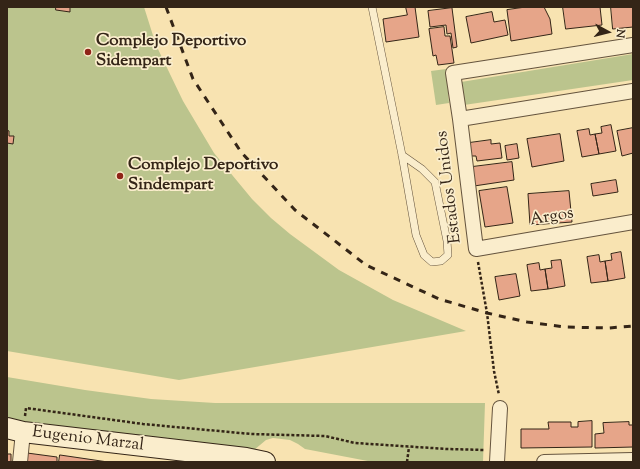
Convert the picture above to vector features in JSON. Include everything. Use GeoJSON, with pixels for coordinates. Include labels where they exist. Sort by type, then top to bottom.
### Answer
{"type":"FeatureCollection","features":[{"type":"Feature","properties":{"kind":"main road","name":"Eugenio Marzal"},"geometry":{"type":"LineString","coordinates":[[15,430],[265,462]]}},
{"type":"Feature","properties":{"kind":"street","name":"Estados Unidos"},"geometry":{"type":"LineString","coordinates":[[476,249],[453,73],[633,45]]}},
{"type":"Feature","properties":{"kind":"street"},"geometry":{"type":"LineString","coordinates":[[460,119],[633,91]]}},
{"type":"Feature","properties":{"kind":"street","name":"Argos"},"geometry":{"type":"LineString","coordinates":[[476,249],[633,222]]}},
{"type":"Feature","properties":{"kind":"street"},"geometry":{"type":"LineString","coordinates":[[497,456],[500,408]]}},
{"type":"Feature","properties":{"kind":"street"},"geometry":{"type":"LineString","coordinates":[[15,430],[20,462]]}},
{"type":"Feature","properties":{"kind":"street"},"geometry":{"type":"LineString","coordinates":[[544,462],[633,460]]}},
{"type":"Feature","properties":{"kind":"lane"},"geometry":{"type":"LineString","coordinates":[[372,7],[402,155],[416,235],[424,255],[432,262],[441,261],[448,255],[447,241],[435,182],[422,169],[402,155]]}},
{"type":"Feature","properties":{"kind":"path"},"geometry":{"type":"LineString","coordinates":[[476,249],[487,313],[494,371],[501,402],[500,408]]}},
{"type":"Feature","properties":{"kind":"path"},"geometry":{"type":"LineString","coordinates":[[15,430],[26,408],[143,424],[251,434],[325,436],[355,444],[447,449],[497,456]]}},
{"type":"Feature","properties":{"kind":"path"},"geometry":{"type":"LineString","coordinates":[[407,462],[410,447]]}},
{"type":"Feature","properties":{"kind":"green space","name":"Complejo Deportivo Sindempart"},"geometry":{"type":"Polygon","coordinates":[[[7,7],[144,7],[156,45],[183,101],[214,153],[252,199],[290,234],[339,270],[393,300],[466,331],[179,380],[7,351],[7,7]]]}},
{"type":"Feature","properties":{"kind":"green space"},"geometry":{"type":"Polygon","coordinates":[[[633,54],[633,80],[464,105],[461,82],[633,54]]]}},
{"type":"Feature","properties":{"kind":"green space"},"geometry":{"type":"Polygon","coordinates":[[[446,69],[449,103],[436,105],[431,71],[446,69]]]}},
{"type":"Feature","properties":{"kind":"green space"},"geometry":{"type":"Polygon","coordinates":[[[7,377],[151,399],[215,403],[485,403],[483,462],[373,462],[305,449],[290,440],[273,438],[266,440],[254,450],[25,423],[7,418],[7,377]]]}},
{"type":"Feature","properties":{"kind":"building"},"geometry":{"type":"Polygon","coordinates":[[[56,7],[70,7],[70,12],[56,10],[56,7]]]}},
{"type":"Feature","properties":{"kind":"building"},"geometry":{"type":"Polygon","coordinates":[[[406,7],[415,7],[419,37],[386,42],[383,19],[407,15],[406,7]]]}},
{"type":"Feature","properties":{"kind":"building"},"geometry":{"type":"Polygon","coordinates":[[[526,7],[544,7],[550,19],[552,34],[511,41],[507,10],[526,7]]]}},
{"type":"Feature","properties":{"kind":"building"},"geometry":{"type":"Polygon","coordinates":[[[563,7],[600,7],[602,25],[566,29],[563,7]]]}},
{"type":"Feature","properties":{"kind":"building"},"geometry":{"type":"Polygon","coordinates":[[[611,7],[633,7],[633,27],[613,29],[611,7]]]}},
{"type":"Feature","properties":{"kind":"building"},"geometry":{"type":"Polygon","coordinates":[[[452,8],[457,47],[453,48],[451,33],[447,34],[446,25],[430,27],[428,11],[452,8]]]}},
{"type":"Feature","properties":{"kind":"building"},"geometry":{"type":"Polygon","coordinates":[[[492,12],[494,22],[505,20],[508,35],[471,43],[466,17],[492,12]]]}},
{"type":"Feature","properties":{"kind":"building"},"geometry":{"type":"Polygon","coordinates":[[[444,27],[445,36],[450,36],[454,63],[438,65],[436,55],[433,56],[429,29],[444,27]]]}},
{"type":"Feature","properties":{"kind":"building"},"geometry":{"type":"Polygon","coordinates":[[[611,125],[616,151],[599,154],[595,134],[602,133],[601,127],[611,125]]]}},
{"type":"Feature","properties":{"kind":"building"},"geometry":{"type":"Polygon","coordinates":[[[633,128],[633,153],[622,156],[617,131],[633,128]]]}},
{"type":"Feature","properties":{"kind":"building"},"geometry":{"type":"Polygon","coordinates":[[[589,129],[590,135],[595,134],[599,154],[582,157],[577,131],[589,129]]]}},
{"type":"Feature","properties":{"kind":"building"},"geometry":{"type":"Polygon","coordinates":[[[7,130],[9,131],[9,136],[14,136],[13,144],[7,143],[7,130]]]}},
{"type":"Feature","properties":{"kind":"building"},"geometry":{"type":"Polygon","coordinates":[[[560,134],[564,161],[532,167],[527,139],[560,134]]]}},
{"type":"Feature","properties":{"kind":"building"},"geometry":{"type":"Polygon","coordinates":[[[491,140],[491,144],[500,143],[502,158],[477,161],[476,156],[470,156],[469,143],[491,140]]]}},
{"type":"Feature","properties":{"kind":"building"},"geometry":{"type":"Polygon","coordinates":[[[517,144],[519,158],[507,160],[505,146],[517,144]]]}},
{"type":"Feature","properties":{"kind":"building"},"geometry":{"type":"Polygon","coordinates":[[[512,162],[514,180],[474,186],[472,167],[512,162]]]}},
{"type":"Feature","properties":{"kind":"building"},"geometry":{"type":"Polygon","coordinates":[[[616,180],[618,192],[593,196],[591,184],[616,180]]]}},
{"type":"Feature","properties":{"kind":"building"},"geometry":{"type":"Polygon","coordinates":[[[507,187],[513,223],[485,227],[479,191],[507,187]]]}},
{"type":"Feature","properties":{"kind":"building"},"geometry":{"type":"Polygon","coordinates":[[[569,191],[572,222],[530,225],[528,194],[569,191]]]}},
{"type":"Feature","properties":{"kind":"building"},"geometry":{"type":"Polygon","coordinates":[[[621,252],[625,278],[608,281],[605,261],[612,260],[611,254],[621,252]]]}},
{"type":"Feature","properties":{"kind":"building"},"geometry":{"type":"Polygon","coordinates":[[[599,255],[600,262],[605,261],[608,281],[591,283],[587,257],[599,255]]]}},
{"type":"Feature","properties":{"kind":"building"},"geometry":{"type":"Polygon","coordinates":[[[561,260],[565,286],[548,289],[545,269],[552,268],[551,261],[561,260]]]}},
{"type":"Feature","properties":{"kind":"building"},"geometry":{"type":"Polygon","coordinates":[[[539,263],[540,270],[545,269],[548,289],[531,291],[527,265],[539,263]]]}},
{"type":"Feature","properties":{"kind":"building"},"geometry":{"type":"Polygon","coordinates":[[[516,274],[520,296],[499,300],[495,277],[516,274]]]}},
{"type":"Feature","properties":{"kind":"building"},"geometry":{"type":"Polygon","coordinates":[[[592,421],[592,447],[521,448],[521,429],[549,429],[548,422],[571,422],[571,427],[578,427],[578,422],[592,421]]]}},
{"type":"Feature","properties":{"kind":"building"},"geometry":{"type":"Polygon","coordinates":[[[629,422],[629,425],[633,425],[633,447],[595,448],[595,434],[604,433],[603,423],[629,422]]]}},
{"type":"Feature","properties":{"kind":"building"},"geometry":{"type":"Polygon","coordinates":[[[27,453],[57,457],[57,462],[26,462],[27,453]]]}},
{"type":"Feature","properties":{"kind":"building"},"geometry":{"type":"Polygon","coordinates":[[[7,454],[11,454],[11,462],[7,462],[7,454]]]}},
{"type":"Feature","properties":{"kind":"building"},"geometry":{"type":"Polygon","coordinates":[[[60,455],[108,462],[59,462],[60,455]]]}},
{"type":"Feature","properties":{"kind":"railway"},"geometry":{"type":"LineString","coordinates":[[166,7],[193,79],[241,152],[295,210],[366,265],[439,299],[487,313],[527,322],[565,327],[609,328],[633,326]]}},
{"type":"Feature","properties":{"kind":"place","name":"Complejo Deportivo Sidempart"},"geometry":{"type":"Point","coordinates":[88,52]}},
{"type":"Feature","properties":{"kind":"place","name":"Complejo Deportivo Sindempart"},"geometry":{"type":"Point","coordinates":[120,176]}}]}
